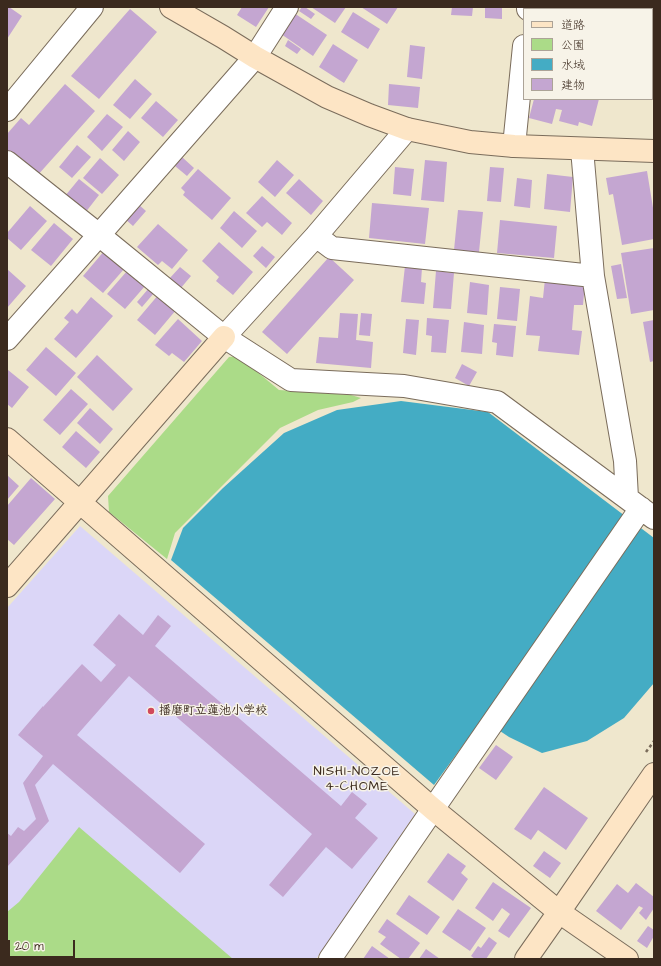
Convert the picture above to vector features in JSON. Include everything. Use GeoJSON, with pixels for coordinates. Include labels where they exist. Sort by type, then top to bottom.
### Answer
{"type":"FeatureCollection","features":[{"type":"Feature","properties":{"kind":"street"},"geometry":{"type":"LineString","coordinates":[[7,110],[92,7]]}},
{"type":"Feature","properties":{"kind":"street"},"geometry":{"type":"LineString","coordinates":[[171,7],[327,97],[407,129],[470,142],[514,146],[654,151]]}},
{"type":"Feature","properties":{"kind":"street"},"geometry":{"type":"LineString","coordinates":[[7,339],[255,56],[287,7]]}},
{"type":"Feature","properties":{"kind":"street"},"geometry":{"type":"LineString","coordinates":[[514,146],[523,56]]}},
{"type":"Feature","properties":{"kind":"street"},"geometry":{"type":"LineString","coordinates":[[7,586],[224,337],[316,236],[407,129]]}},
{"type":"Feature","properties":{"kind":"street"},"geometry":{"type":"LineString","coordinates":[[582,149],[593,276],[625,461],[641,508]]}},
{"type":"Feature","properties":{"kind":"street"},"geometry":{"type":"LineString","coordinates":[[7,162],[224,337],[290,380],[404,386],[497,402],[641,508]]}},
{"type":"Feature","properties":{"kind":"street"},"geometry":{"type":"LineString","coordinates":[[316,236],[332,248],[593,276]]}},
{"type":"Feature","properties":{"kind":"street"},"geometry":{"type":"LineString","coordinates":[[7,439],[433,809],[560,912],[627,959]]}},
{"type":"Feature","properties":{"kind":"street"},"geometry":{"type":"LineString","coordinates":[[330,959],[641,508]]}},
{"type":"Feature","properties":{"kind":"street"},"geometry":{"type":"LineString","coordinates":[[526,959],[560,912],[654,774]]}},
{"type":"Feature","properties":{"kind":"path"},"geometry":{"type":"LineString","coordinates":[[645,754],[654,741]]}},
{"type":"Feature","properties":{"kind":"shaded area","name":"播磨町立蓮池小学校"},"geometry":{"type":"Polygon","coordinates":[[[80,526],[415,814],[316,959],[7,959],[7,608],[80,526]]]}},
{"type":"Feature","properties":{"kind":"green space"},"geometry":{"type":"Polygon","coordinates":[[[238,356],[279,390],[351,395],[361,398],[353,402],[318,410],[280,428],[175,533],[167,559],[109,512],[108,496],[229,357],[238,356]]]}},
{"type":"Feature","properties":{"kind":"green space"},"geometry":{"type":"Polygon","coordinates":[[[79,827],[233,959],[7,959],[7,912],[19,902],[79,827]]]}},
{"type":"Feature","properties":{"kind":"water"},"geometry":{"type":"Polygon","coordinates":[[[401,401],[488,412],[654,538],[654,683],[624,718],[587,741],[542,753],[509,737],[482,719],[434,785],[171,560],[183,528],[223,488],[284,433],[337,410],[401,401]]]}},
{"type":"Feature","properties":{"kind":"building"},"geometry":{"type":"Polygon","coordinates":[[[7,7],[22,16],[7,39],[7,7]]]}},
{"type":"Feature","properties":{"kind":"building"},"geometry":{"type":"Polygon","coordinates":[[[242,7],[269,7],[256,27],[237,15],[242,7]]]}},
{"type":"Feature","properties":{"kind":"building"},"geometry":{"type":"Polygon","coordinates":[[[302,7],[305,7],[315,14],[311,19],[299,11],[302,7]]]}},
{"type":"Feature","properties":{"kind":"building"},"geometry":{"type":"Polygon","coordinates":[[[311,7],[346,7],[335,23],[311,7]]]}},
{"type":"Feature","properties":{"kind":"building"},"geometry":{"type":"Polygon","coordinates":[[[361,7],[398,7],[387,24],[361,7]]]}},
{"type":"Feature","properties":{"kind":"building"},"geometry":{"type":"Polygon","coordinates":[[[452,7],[473,7],[472,16],[451,15],[452,7]]]}},
{"type":"Feature","properties":{"kind":"building"},"geometry":{"type":"Polygon","coordinates":[[[485,7],[502,7],[502,19],[485,18],[485,7]]]}},
{"type":"Feature","properties":{"kind":"building"},"geometry":{"type":"Polygon","coordinates":[[[598,7],[624,7],[624,8],[598,7]]]}},
{"type":"Feature","properties":{"kind":"building"},"geometry":{"type":"Polygon","coordinates":[[[130,9],[157,32],[99,99],[71,76],[130,9]]]}},
{"type":"Feature","properties":{"kind":"building"},"geometry":{"type":"Polygon","coordinates":[[[353,12],[380,29],[368,49],[341,32],[353,12]]]}},
{"type":"Feature","properties":{"kind":"building"},"geometry":{"type":"Polygon","coordinates":[[[294,13],[327,35],[313,56],[281,34],[294,13]]]}},
{"type":"Feature","properties":{"kind":"building"},"geometry":{"type":"Polygon","coordinates":[[[653,34],[654,34],[653,78],[653,34]]]}},
{"type":"Feature","properties":{"kind":"building"},"geometry":{"type":"Polygon","coordinates":[[[288,40],[301,49],[297,54],[285,46],[288,40]]]}},
{"type":"Feature","properties":{"kind":"building"},"geometry":{"type":"Polygon","coordinates":[[[333,44],[358,60],[344,83],[319,67],[333,44]]]}},
{"type":"Feature","properties":{"kind":"building"},"geometry":{"type":"Polygon","coordinates":[[[410,45],[425,47],[422,79],[407,77],[410,45]]]}},
{"type":"Feature","properties":{"kind":"building"},"geometry":{"type":"Polygon","coordinates":[[[135,79],[152,94],[130,119],[113,105],[135,79]]]}},
{"type":"Feature","properties":{"kind":"building"},"geometry":{"type":"Polygon","coordinates":[[[65,84],[95,111],[37,176],[7,150],[7,134],[21,118],[29,125],[65,84]]]}},
{"type":"Feature","properties":{"kind":"building"},"geometry":{"type":"Polygon","coordinates":[[[389,84],[420,87],[418,108],[388,105],[389,84]]]}},
{"type":"Feature","properties":{"kind":"building"},"geometry":{"type":"Polygon","coordinates":[[[534,100],[599,100],[592,126],[579,122],[578,126],[559,121],[562,110],[556,109],[552,124],[529,118],[534,100]]]}},
{"type":"Feature","properties":{"kind":"building"},"geometry":{"type":"Polygon","coordinates":[[[156,101],[178,120],[163,137],[141,118],[156,101]]]}},
{"type":"Feature","properties":{"kind":"building"},"geometry":{"type":"Polygon","coordinates":[[[107,114],[123,127],[102,151],[87,137],[107,114]]]}},
{"type":"Feature","properties":{"kind":"building"},"geometry":{"type":"Polygon","coordinates":[[[128,131],[140,142],[124,161],[112,150],[128,131]]]}},
{"type":"Feature","properties":{"kind":"building"},"geometry":{"type":"Polygon","coordinates":[[[77,145],[91,157],[72,178],[59,167],[77,145]]]}},
{"type":"Feature","properties":{"kind":"building"},"geometry":{"type":"Polygon","coordinates":[[[182,157],[194,168],[187,176],[175,166],[182,157]]]}},
{"type":"Feature","properties":{"kind":"building"},"geometry":{"type":"Polygon","coordinates":[[[100,158],[119,175],[102,194],[83,178],[100,158]]]}},
{"type":"Feature","properties":{"kind":"building"},"geometry":{"type":"Polygon","coordinates":[[[277,160],[294,175],[275,197],[258,182],[277,160]]]}},
{"type":"Feature","properties":{"kind":"building"},"geometry":{"type":"Polygon","coordinates":[[[425,160],[447,162],[444,202],[421,200],[425,160]]]}},
{"type":"Feature","properties":{"kind":"building"},"geometry":{"type":"Polygon","coordinates":[[[395,167],[414,169],[411,196],[393,194],[395,167]]]}},
{"type":"Feature","properties":{"kind":"building"},"geometry":{"type":"Polygon","coordinates":[[[490,167],[504,168],[501,202],[487,201],[490,167]]]}},
{"type":"Feature","properties":{"kind":"building"},"geometry":{"type":"Polygon","coordinates":[[[198,169],[231,198],[212,220],[183,195],[185,192],[181,188],[198,169]]]}},
{"type":"Feature","properties":{"kind":"building"},"geometry":{"type":"Polygon","coordinates":[[[647,171],[654,214],[654,239],[622,245],[613,194],[609,195],[606,178],[647,171]]]}},
{"type":"Feature","properties":{"kind":"building"},"geometry":{"type":"Polygon","coordinates":[[[547,174],[573,177],[570,212],[544,209],[547,174]]]}},
{"type":"Feature","properties":{"kind":"building"},"geometry":{"type":"Polygon","coordinates":[[[517,178],[532,180],[530,208],[514,206],[517,178]]]}},
{"type":"Feature","properties":{"kind":"building"},"geometry":{"type":"Polygon","coordinates":[[[79,179],[99,195],[85,213],[65,196],[79,179]]]}},
{"type":"Feature","properties":{"kind":"building"},"geometry":{"type":"Polygon","coordinates":[[[299,179],[323,201],[311,215],[286,193],[299,179]]]}},
{"type":"Feature","properties":{"kind":"building"},"geometry":{"type":"Polygon","coordinates":[[[262,196],[292,223],[282,235],[267,222],[262,227],[246,213],[262,196]]]}},
{"type":"Feature","properties":{"kind":"building"},"geometry":{"type":"Polygon","coordinates":[[[372,203],[429,208],[425,244],[369,238],[372,203]]]}},
{"type":"Feature","properties":{"kind":"building"},"geometry":{"type":"Polygon","coordinates":[[[138,204],[146,211],[133,226],[125,219],[138,204]]]}},
{"type":"Feature","properties":{"kind":"building"},"geometry":{"type":"Polygon","coordinates":[[[30,206],[47,221],[21,250],[7,238],[7,233],[30,206]]]}},
{"type":"Feature","properties":{"kind":"building"},"geometry":{"type":"Polygon","coordinates":[[[458,210],[483,212],[479,252],[454,250],[458,210]]]}},
{"type":"Feature","properties":{"kind":"building"},"geometry":{"type":"Polygon","coordinates":[[[234,211],[257,231],[242,248],[220,228],[234,211]]]}},
{"type":"Feature","properties":{"kind":"building"},"geometry":{"type":"Polygon","coordinates":[[[500,220],[557,226],[554,258],[497,253],[500,220]]]}},
{"type":"Feature","properties":{"kind":"building"},"geometry":{"type":"Polygon","coordinates":[[[54,223],[73,239],[51,266],[31,250],[54,223]]]}},
{"type":"Feature","properties":{"kind":"building"},"geometry":{"type":"Polygon","coordinates":[[[158,224],[188,250],[172,269],[162,261],[158,265],[137,247],[158,224]]]}},
{"type":"Feature","properties":{"kind":"building"},"geometry":{"type":"Polygon","coordinates":[[[219,242],[253,272],[233,295],[216,281],[219,277],[202,261],[219,242]]]}},
{"type":"Feature","properties":{"kind":"building"},"geometry":{"type":"Polygon","coordinates":[[[262,246],[275,257],[266,268],[253,256],[262,246]]]}},
{"type":"Feature","properties":{"kind":"building"},"geometry":{"type":"Polygon","coordinates":[[[654,248],[654,310],[631,314],[621,253],[654,248]]]}},
{"type":"Feature","properties":{"kind":"building"},"geometry":{"type":"Polygon","coordinates":[[[105,250],[125,268],[103,293],[83,276],[105,250]]]}},
{"type":"Feature","properties":{"kind":"building"},"geometry":{"type":"Polygon","coordinates":[[[329,257],[354,280],[287,354],[262,332],[329,257]]]}},
{"type":"Feature","properties":{"kind":"building"},"geometry":{"type":"Polygon","coordinates":[[[621,264],[627,298],[617,299],[611,266],[621,264]]]}},
{"type":"Feature","properties":{"kind":"building"},"geometry":{"type":"Polygon","coordinates":[[[405,266],[422,268],[421,282],[426,283],[424,304],[401,302],[405,266]]]}},
{"type":"Feature","properties":{"kind":"building"},"geometry":{"type":"Polygon","coordinates":[[[180,267],[191,276],[180,289],[169,279],[180,267]]]}},
{"type":"Feature","properties":{"kind":"building"},"geometry":{"type":"Polygon","coordinates":[[[7,269],[26,286],[7,308],[7,269]]]}},
{"type":"Feature","properties":{"kind":"building"},"geometry":{"type":"Polygon","coordinates":[[[127,271],[145,286],[125,309],[107,294],[127,271]]]}},
{"type":"Feature","properties":{"kind":"building"},"geometry":{"type":"Polygon","coordinates":[[[436,271],[454,273],[451,309],[433,308],[436,271]]]}},
{"type":"Feature","properties":{"kind":"building"},"geometry":{"type":"Polygon","coordinates":[[[545,279],[585,283],[583,305],[574,305],[572,330],[582,331],[579,355],[538,351],[540,336],[526,335],[530,296],[543,298],[545,279]]]}},
{"type":"Feature","properties":{"kind":"building"},"geometry":{"type":"Polygon","coordinates":[[[470,282],[489,285],[487,315],[467,313],[470,282]]]}},
{"type":"Feature","properties":{"kind":"building"},"geometry":{"type":"Polygon","coordinates":[[[500,287],[520,289],[517,321],[497,319],[500,287]]]}},
{"type":"Feature","properties":{"kind":"building"},"geometry":{"type":"Polygon","coordinates":[[[149,288],[154,293],[142,307],[137,302],[149,288]]]}},
{"type":"Feature","properties":{"kind":"building"},"geometry":{"type":"Polygon","coordinates":[[[159,294],[176,310],[155,335],[137,320],[159,294]]]}},
{"type":"Feature","properties":{"kind":"building"},"geometry":{"type":"Polygon","coordinates":[[[91,297],[113,316],[76,358],[54,339],[69,322],[64,318],[72,309],[77,314],[91,297]]]}},
{"type":"Feature","properties":{"kind":"building"},"geometry":{"type":"Polygon","coordinates":[[[340,313],[358,314],[356,340],[373,342],[371,368],[316,363],[319,337],[338,338],[340,313]]]}},
{"type":"Feature","properties":{"kind":"building"},"geometry":{"type":"Polygon","coordinates":[[[361,313],[372,314],[370,336],[359,335],[361,313]]]}},
{"type":"Feature","properties":{"kind":"building"},"geometry":{"type":"Polygon","coordinates":[[[427,318],[449,320],[446,353],[431,352],[432,336],[426,335],[427,318]]]}},
{"type":"Feature","properties":{"kind":"building"},"geometry":{"type":"Polygon","coordinates":[[[178,319],[202,341],[184,362],[172,353],[169,356],[155,345],[178,319]]]}},
{"type":"Feature","properties":{"kind":"building"},"geometry":{"type":"Polygon","coordinates":[[[406,319],[419,320],[416,355],[403,353],[406,319]]]}},
{"type":"Feature","properties":{"kind":"building"},"geometry":{"type":"Polygon","coordinates":[[[654,320],[654,361],[650,362],[643,322],[654,320]]]}},
{"type":"Feature","properties":{"kind":"building"},"geometry":{"type":"Polygon","coordinates":[[[464,322],[484,325],[482,354],[461,352],[464,322]]]}},
{"type":"Feature","properties":{"kind":"building"},"geometry":{"type":"Polygon","coordinates":[[[494,324],[516,326],[513,357],[496,355],[497,343],[492,342],[494,324]]]}},
{"type":"Feature","properties":{"kind":"building"},"geometry":{"type":"Polygon","coordinates":[[[46,347],[76,373],[56,396],[26,370],[46,347]]]}},
{"type":"Feature","properties":{"kind":"building"},"geometry":{"type":"Polygon","coordinates":[[[97,355],[133,389],[113,411],[77,377],[97,355]]]}},
{"type":"Feature","properties":{"kind":"building"},"geometry":{"type":"Polygon","coordinates":[[[462,364],[477,372],[469,386],[455,378],[462,364]]]}},
{"type":"Feature","properties":{"kind":"building"},"geometry":{"type":"Polygon","coordinates":[[[7,370],[29,387],[12,408],[7,404],[7,370]]]}},
{"type":"Feature","properties":{"kind":"building"},"geometry":{"type":"Polygon","coordinates":[[[71,389],[88,404],[60,435],[43,420],[71,389]]]}},
{"type":"Feature","properties":{"kind":"building"},"geometry":{"type":"Polygon","coordinates":[[[90,408],[113,429],[100,444],[77,423],[90,408]]]}},
{"type":"Feature","properties":{"kind":"building"},"geometry":{"type":"Polygon","coordinates":[[[76,431],[100,452],[86,468],[62,447],[76,431]]]}},
{"type":"Feature","properties":{"kind":"building"},"geometry":{"type":"Polygon","coordinates":[[[7,475],[19,486],[7,500],[7,475]]]}},
{"type":"Feature","properties":{"kind":"building"},"geometry":{"type":"Polygon","coordinates":[[[31,478],[55,499],[14,545],[7,539],[7,506],[31,478]]]}},
{"type":"Feature","properties":{"kind":"building"},"geometry":{"type":"Polygon","coordinates":[[[119,614],[143,635],[158,615],[171,626],[155,646],[341,806],[352,792],[367,804],[355,818],[378,838],[352,869],[326,847],[283,897],[269,885],[312,834],[129,676],[77,735],[205,844],[180,873],[53,764],[35,785],[49,821],[7,867],[7,833],[11,836],[18,827],[24,831],[36,819],[23,783],[43,756],[18,735],[82,664],[101,682],[116,665],[93,645],[119,614]]]}},
{"type":"Feature","properties":{"kind":"building"},"geometry":{"type":"Polygon","coordinates":[[[496,745],[513,757],[496,780],[479,768],[496,745]]]}},
{"type":"Feature","properties":{"kind":"building"},"geometry":{"type":"Polygon","coordinates":[[[544,787],[588,818],[566,850],[538,830],[531,840],[514,829],[544,787]]]}},
{"type":"Feature","properties":{"kind":"building"},"geometry":{"type":"Polygon","coordinates":[[[544,851],[561,863],[550,878],[533,866],[544,851]]]}},
{"type":"Feature","properties":{"kind":"building"},"geometry":{"type":"Polygon","coordinates":[[[448,853],[466,866],[461,873],[468,879],[453,901],[427,882],[448,853]]]}},
{"type":"Feature","properties":{"kind":"building"},"geometry":{"type":"Polygon","coordinates":[[[493,882],[531,908],[509,938],[498,931],[510,914],[502,908],[493,921],[475,908],[493,882]]]}},
{"type":"Feature","properties":{"kind":"building"},"geometry":{"type":"Polygon","coordinates":[[[636,883],[654,897],[654,908],[646,920],[639,913],[643,908],[639,906],[621,930],[596,911],[617,884],[628,893],[636,883]]]}},
{"type":"Feature","properties":{"kind":"building"},"geometry":{"type":"Polygon","coordinates":[[[409,895],[440,917],[427,935],[396,914],[409,895]]]}},
{"type":"Feature","properties":{"kind":"building"},"geometry":{"type":"Polygon","coordinates":[[[458,909],[486,928],[470,951],[442,932],[458,909]]]}},
{"type":"Feature","properties":{"kind":"building"},"geometry":{"type":"Polygon","coordinates":[[[387,919],[420,943],[408,959],[401,959],[380,944],[386,937],[378,932],[387,919]]]}},
{"type":"Feature","properties":{"kind":"building"},"geometry":{"type":"Polygon","coordinates":[[[648,926],[654,930],[654,936],[647,948],[637,941],[648,926]]]}},
{"type":"Feature","properties":{"kind":"building"},"geometry":{"type":"Polygon","coordinates":[[[489,937],[497,943],[486,959],[475,959],[471,956],[478,946],[481,948],[489,937]]]}},
{"type":"Feature","properties":{"kind":"building"},"geometry":{"type":"Polygon","coordinates":[[[372,946],[390,959],[363,959],[372,946]]]}},
{"type":"Feature","properties":{"kind":"building"},"geometry":{"type":"Polygon","coordinates":[[[426,949],[440,959],[419,959],[426,949]]]}},
{"type":"Feature","properties":{"kind":"place","name":"播磨町立蓮池小学校"},"geometry":{"type":"Point","coordinates":[151,711]}},
{"type":"Feature","properties":{"kind":"district","name":"NISHI-NOZOE 4-CHOME"},"geometry":{"type":"Point","coordinates":[357,780]}}]}
